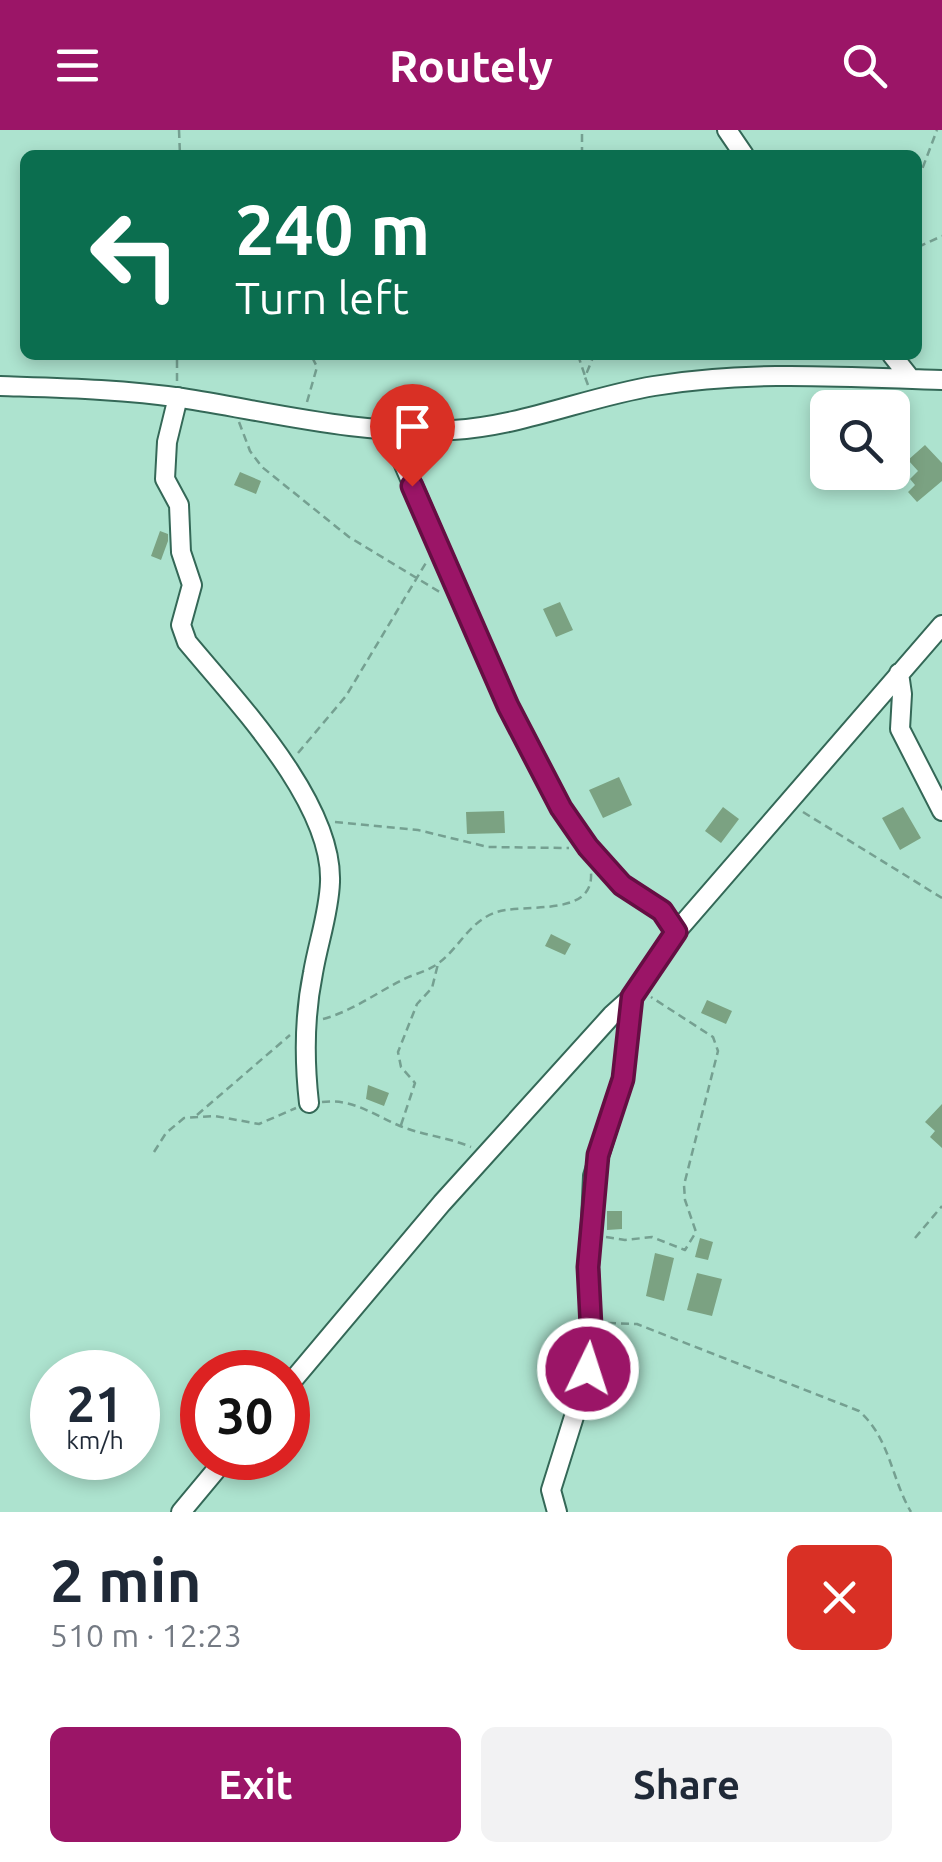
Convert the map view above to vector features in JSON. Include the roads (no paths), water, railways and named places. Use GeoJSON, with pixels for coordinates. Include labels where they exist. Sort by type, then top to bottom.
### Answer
{"type":"FeatureCollection","features":[{"type":"Feature","properties":{"kind":"street"},"geometry":{"type":"LineString","coordinates":[[896,360],[911,379]]}},
{"type":"Feature","properties":{"kind":"street"},"geometry":{"type":"LineString","coordinates":[[0,386],[105,388],[389,430],[455,430],[706,378],[942,380]]}},
{"type":"Feature","properties":{"kind":"street"},"geometry":{"type":"LineString","coordinates":[[178,397],[167,442],[165,479],[178,505],[181,552],[192,585],[181,624],[187,642],[291,774],[327,844],[330,883],[306,1021],[304,1055],[309,1103]]}},
{"type":"Feature","properties":{"kind":"street"},"geometry":{"type":"LineString","coordinates":[[389,430],[542,774],[586,845],[622,885],[662,911],[676,932]]}},
{"type":"Feature","properties":{"kind":"street"},"geometry":{"type":"LineString","coordinates":[[310,1360],[485,1155],[634,992],[676,932],[942,625]]}},
{"type":"Feature","properties":{"kind":"street"},"geometry":{"type":"LineString","coordinates":[[899,673],[900,729],[942,811]]}},
{"type":"Feature","properties":{"kind":"street"},"geometry":{"type":"LineString","coordinates":[[543,1512],[588,1369],[594,1176],[623,1079],[634,992]]}},
{"type":"Feature","properties":{"kind":"street"},"geometry":{"type":"LineString","coordinates":[[181,1512],[208,1480]]}},
{"type":"Feature","properties":{"kind":"street"},"geometry":{"type":"LineString","coordinates":[[551,1490],[557,1512]]}}]}
